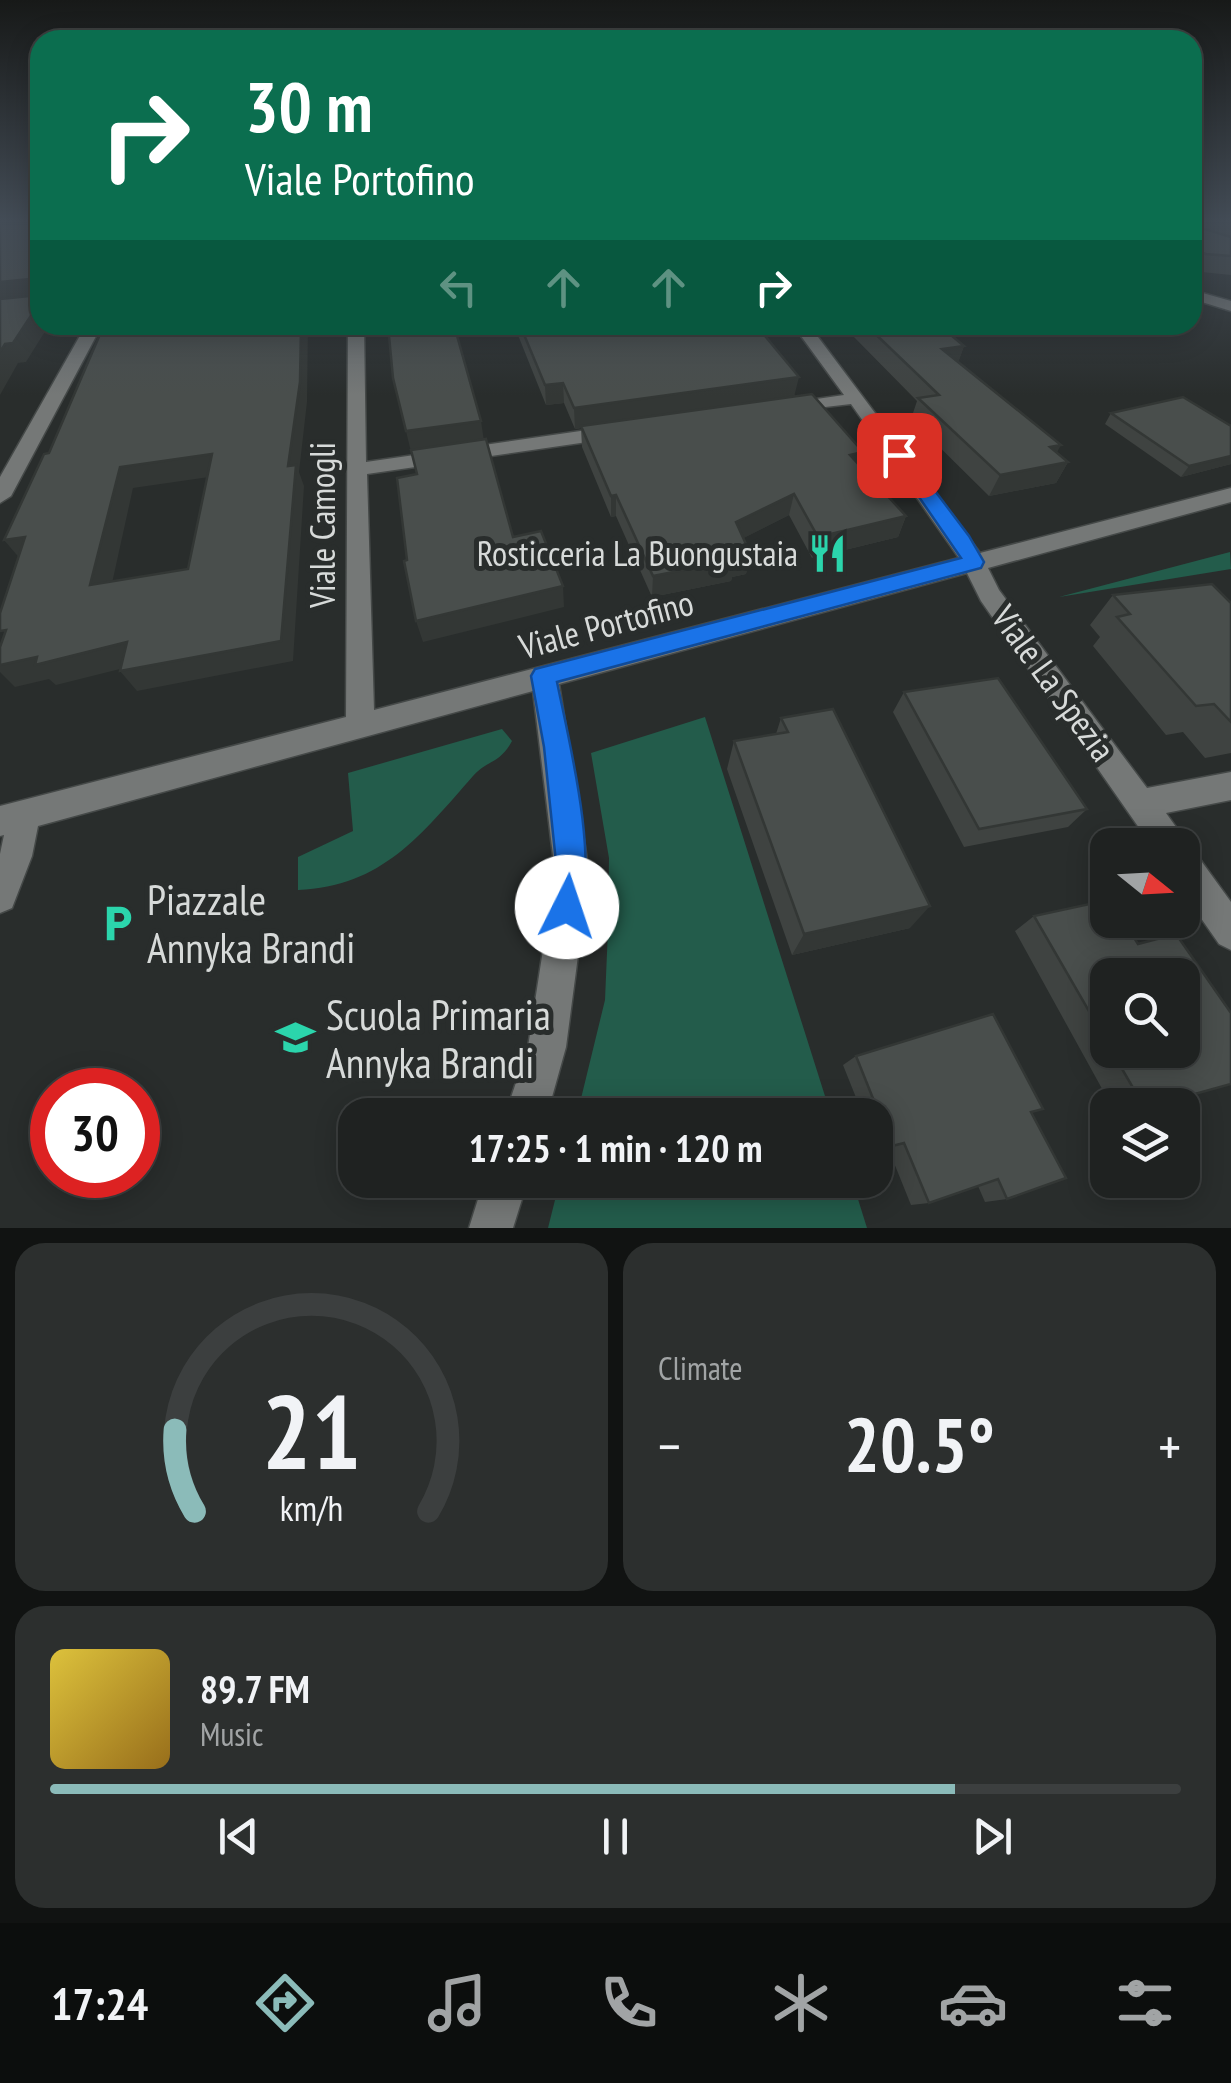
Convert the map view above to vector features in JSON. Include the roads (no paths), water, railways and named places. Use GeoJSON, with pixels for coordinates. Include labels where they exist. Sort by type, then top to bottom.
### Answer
{"type":"FeatureCollection","features":[{"type":"Feature","properties":{"kind":"street"},"geometry":{"type":"LineString","coordinates":[[1202,297],[1231,306]]}},
{"type":"Feature","properties":{"kind":"street"},"geometry":{"type":"LineString","coordinates":[[0,496],[89,335]]}},
{"type":"Feature","properties":{"kind":"street","name":"Viale Camogli"},"geometry":{"type":"LineString","coordinates":[[356,335],[356,670],[361,725]]}},
{"type":"Feature","properties":{"kind":"street","name":"Viale La Spezia"},"geometry":{"type":"LineString","coordinates":[[809,335],[962,541],[990,595],[1159,828]]}},
{"type":"Feature","properties":{"kind":"street"},"geometry":{"type":"LineString","coordinates":[[761,412],[857,398]]}},
{"type":"Feature","properties":{"kind":"street"},"geometry":{"type":"LineString","coordinates":[[358,469],[627,431]]}},
{"type":"Feature","properties":{"kind":"street"},"geometry":{"type":"LineString","coordinates":[[1147,492],[1171,511]]}},
{"type":"Feature","properties":{"kind":"street","name":"Viale Portofino"},"geometry":{"type":"LineString","coordinates":[[12,817],[1231,495]]}},
{"type":"Feature","properties":{"kind":"street"},"geometry":{"type":"LineString","coordinates":[[531,1098],[547,1048],[572,872],[544,676]]}},
{"type":"Feature","properties":{"kind":"street"},"geometry":{"type":"LineString","coordinates":[[1141,802],[1231,786]]}},
{"type":"Feature","properties":{"kind":"street"},"geometry":{"type":"LineString","coordinates":[[0,896],[16,856],[12,817]]}},
{"type":"Feature","properties":{"kind":"street"},"geometry":{"type":"LineString","coordinates":[[1200,888],[1231,932]]}},
{"type":"Feature","properties":{"kind":"street"},"geometry":{"type":"LineString","coordinates":[[491,1228],[500,1198]]}},
{"type":"Feature","properties":{"kind":"place","name":"Rosticceria La Buongustaia"},"geometry":{"type":"Point","coordinates":[828,553]}},
{"type":"Feature","properties":{"kind":"place","name":"Piazzale Annyka Brandi"},"geometry":{"type":"Point","coordinates":[117,923]}},
{"type":"Feature","properties":{"kind":"place","name":"Scuola Primaria Annyka Brandi"},"geometry":{"type":"Point","coordinates":[296,1038]}}]}
